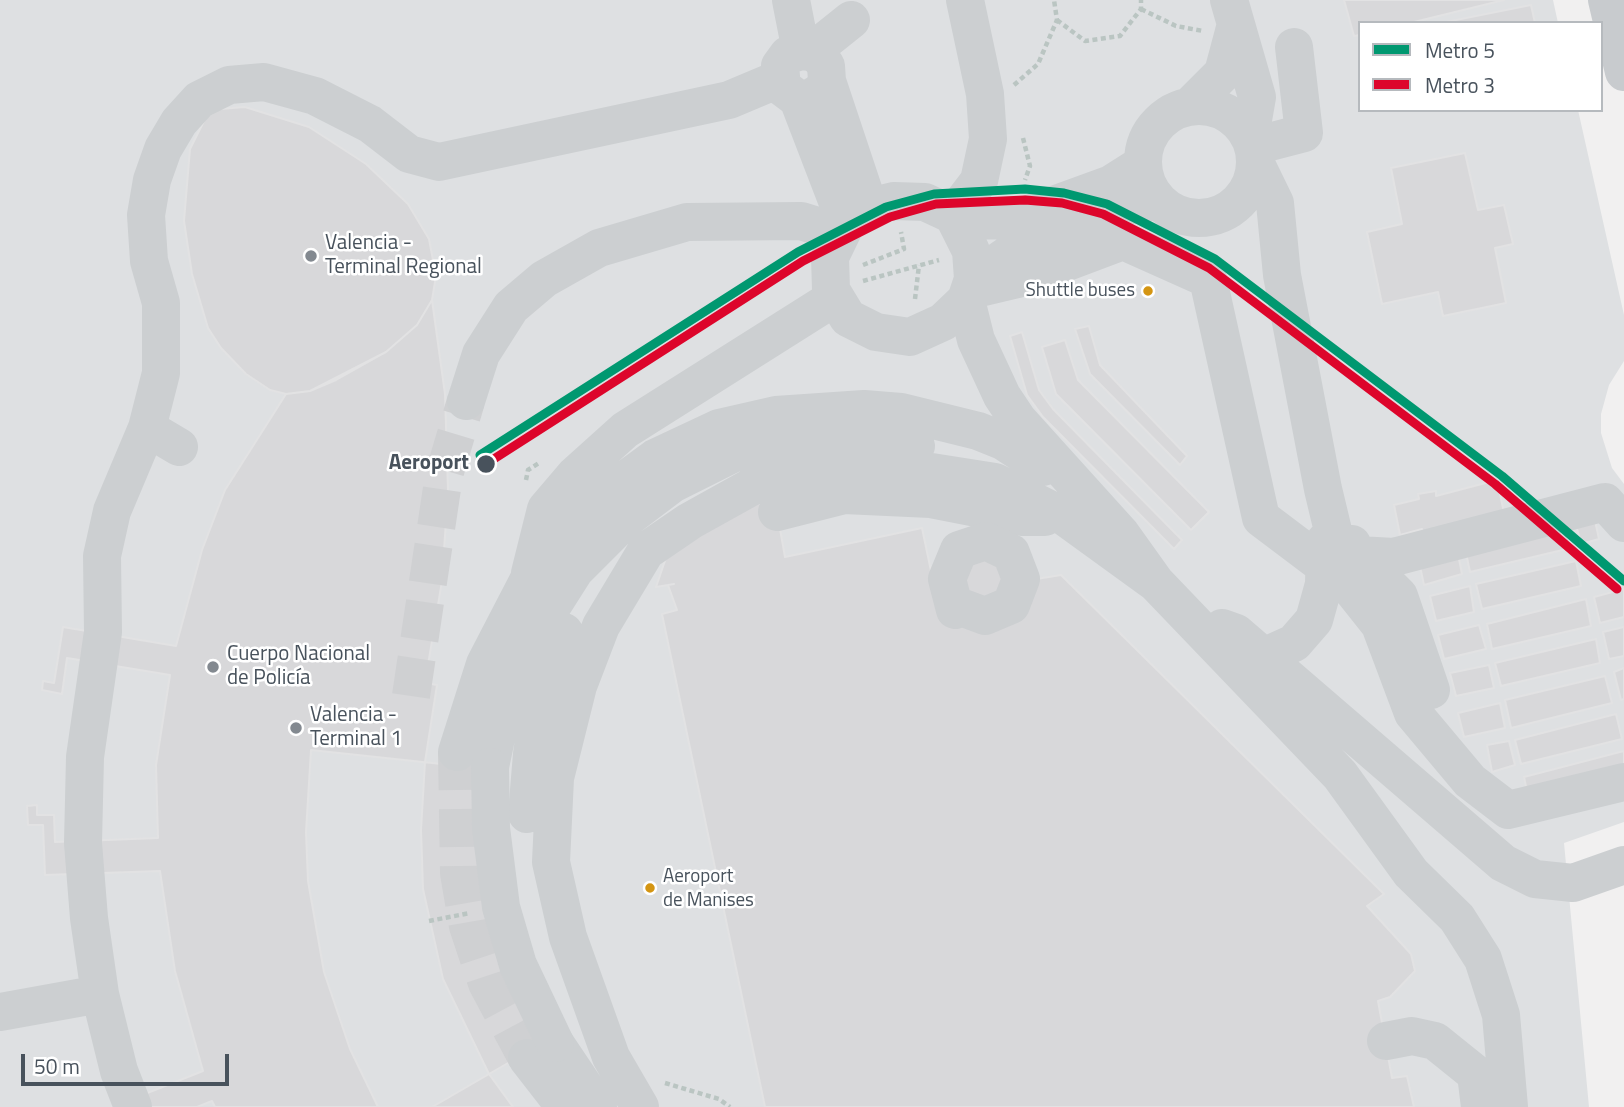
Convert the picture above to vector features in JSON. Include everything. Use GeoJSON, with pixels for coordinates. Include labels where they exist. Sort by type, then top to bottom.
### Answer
{"type":"FeatureCollection","features":[{"type":"Feature","properties":{"kind":"main road"},"geometry":{"type":"LineString","coordinates":[[1607,0],[1624,72]]}},
{"type":"Feature","properties":{"kind":"street"},"geometry":{"type":"LineString","coordinates":[[790,0],[845,248],[848,318],[876,332],[910,337],[943,322],[1018,248],[1122,207],[1156,201]]}},
{"type":"Feature","properties":{"kind":"street"},"geometry":{"type":"LineString","coordinates":[[945,212],[960,173],[988,139],[985,94],[965,0]]}},
{"type":"Feature","properties":{"kind":"street"},"geometry":{"type":"LineString","coordinates":[[133,1107],[119,1071],[100,993],[83,842],[85,757],[103,632],[102,556],[112,511],[147,428],[161,373],[161,303],[149,261],[146,215],[152,180],[163,149],[179,122],[199,100],[229,85],[264,82],[315,96],[370,124],[409,154],[439,162],[729,100],[807,73],[849,41],[849,10]]}},
{"type":"Feature","properties":{"kind":"street"},"geometry":{"type":"LineString","coordinates":[[1232,14],[1223,73],[1190,106],[1165,116],[1147,137],[1142,164],[1146,184],[1156,201],[1182,217],[1212,218],[1257,235],[1282,275]]}},
{"type":"Feature","properties":{"kind":"street"},"geometry":{"type":"LineString","coordinates":[[1212,218],[1235,208],[1251,188],[1256,97],[1232,14]]}},
{"type":"Feature","properties":{"kind":"street"},"geometry":{"type":"LineString","coordinates":[[1253,149],[1304,133],[1294,47]]}},
{"type":"Feature","properties":{"kind":"street"},"geometry":{"type":"LineString","coordinates":[[1190,106],[1214,107],[1235,118],[1253,149],[1275,203],[1282,275],[1322,489],[1345,581],[1380,625],[1413,713],[1470,780],[1508,810],[1624,782]]}},
{"type":"Feature","properties":{"kind":"street"},"geometry":{"type":"LineString","coordinates":[[457,752],[485,664],[528,581],[546,509],[575,475],[625,430],[845,248],[894,201],[945,212],[1012,220],[1111,184],[1142,164]]}},
{"type":"Feature","properties":{"kind":"street"},"geometry":{"type":"LineString","coordinates":[[945,212],[971,251],[979,287],[976,340],[1002,396],[1077,507]]}},
{"type":"Feature","properties":{"kind":"street"},"geometry":{"type":"LineString","coordinates":[[466,401],[481,354],[511,307],[544,279],[599,247],[687,222],[801,221],[845,248]]}},
{"type":"Feature","properties":{"kind":"street"},"geometry":{"type":"LineString","coordinates":[[979,287],[1123,241],[1208,279],[1261,518],[1342,561],[1399,596],[1437,708]]}},
{"type":"Feature","properties":{"kind":"street"},"geometry":{"type":"LineString","coordinates":[[528,581],[599,499],[655,458],[719,428],[776,415],[864,409],[901,412],[978,431],[1003,441],[1077,507]]}},
{"type":"Feature","properties":{"kind":"street"},"geometry":{"type":"LineString","coordinates":[[147,428],[179,447]]}},
{"type":"Feature","properties":{"kind":"street"},"geometry":{"type":"LineString","coordinates":[[565,1107],[541,1051],[500,907],[491,828],[490,767],[501,714],[528,644],[575,570],[627,518],[672,484],[732,454],[776,442],[825,437],[900,441],[1016,474],[1121,534],[1156,583],[1340,775],[1411,873],[1457,918],[1483,959],[1501,1015],[1509,1107]]}},
{"type":"Feature","properties":{"kind":"street"},"geometry":{"type":"LineString","coordinates":[[640,1107],[611,1057],[568,937],[551,862],[555,778],[578,686],[601,626],[646,551],[690,521],[765,499],[807,470],[887,465],[995,482],[1077,507]]}},
{"type":"Feature","properties":{"kind":"street"},"geometry":{"type":"LineString","coordinates":[[1264,657],[1294,643],[1314,620],[1342,561],[1322,489]]}},
{"type":"Feature","properties":{"kind":"street"},"geometry":{"type":"LineString","coordinates":[[616,1107],[597,1076],[549,954],[531,887],[526,827],[532,754],[544,672],[579,607],[622,556],[665,520],[720,492],[765,499]]}},
{"type":"Feature","properties":{"kind":"street"},"geometry":{"type":"LineString","coordinates":[[1342,561],[1394,557],[1605,502],[1624,523]]}},
{"type":"Feature","properties":{"kind":"street"},"geometry":{"type":"LineString","coordinates":[[961,612],[952,600],[950,589],[947,579],[959,550],[986,541],[1011,552],[1021,579],[1011,605],[985,616],[958,606],[953,598],[948,589],[943,580],[949,556],[969,541],[994,540],[1015,555],[1022,579],[1013,603],[992,616],[961,612]]}},
{"type":"Feature","properties":{"kind":"street"},"geometry":{"type":"LineString","coordinates":[[1190,619],[1237,633],[1503,863],[1535,879],[1573,883],[1624,865]]}},
{"type":"Feature","properties":{"kind":"street"},"geometry":{"type":"LineString","coordinates":[[0,1012],[100,993]]}},
{"type":"Feature","properties":{"kind":"street"},"geometry":{"type":"LineString","coordinates":[[1386,1041],[1412,1035],[1435,1041],[1476,1074],[1480,1107]]}},
{"type":"Feature","properties":{"kind":"street"},"geometry":{"type":"LineString","coordinates":[[541,1051],[571,1107]]}},
{"type":"Feature","properties":{"kind":"street"},"geometry":{"type":"LineString","coordinates":[[541,1051],[598,1107]]}},
{"type":"Feature","properties":{"kind":"path"},"geometry":{"type":"LineString","coordinates":[[985,94],[1020,83],[1038,64],[1057,20],[1054,0]]}},
{"type":"Feature","properties":{"kind":"path"},"geometry":{"type":"LineString","coordinates":[[1057,20],[1085,41],[1120,36],[1142,9],[1141,0]]}},
{"type":"Feature","properties":{"kind":"path"},"geometry":{"type":"LineString","coordinates":[[1142,9],[1187,28],[1210,33],[1232,14]]}},
{"type":"Feature","properties":{"kind":"path"},"geometry":{"type":"LineString","coordinates":[[845,248],[904,249]]}},
{"type":"Feature","properties":{"kind":"shaded area"},"geometry":{"type":"Polygon","coordinates":[[[0,0],[1553,0],[1558,21],[1358,21],[1358,112],[1578,112],[1624,315],[1624,361],[1609,385],[1601,414],[1601,433],[1612,468],[1624,484],[1624,822],[1564,843],[1589,1107],[0,1107],[0,0]]]}},
{"type":"Feature","properties":{"kind":"building"},"geometry":{"type":"Polygon","coordinates":[[[1344,0],[1504,0],[1418,21],[1358,21],[1358,35],[1354,36],[1344,0]]]}},
{"type":"Feature","properties":{"kind":"building"},"geometry":{"type":"Polygon","coordinates":[[[1531,5],[1535,21],[1451,21],[1531,5]]]}},
{"type":"Feature","properties":{"kind":"building","name":"Valencia - Terminal Regional"},"geometry":{"type":"Polygon","coordinates":[[[245,107],[309,127],[366,164],[408,204],[429,239],[436,276],[432,300],[417,325],[386,352],[310,391],[286,394],[270,390],[246,374],[221,348],[208,328],[192,274],[184,221],[190,149],[206,117],[220,109],[245,107]]]}},
{"type":"Feature","properties":{"kind":"building"},"geometry":{"type":"Polygon","coordinates":[[[1465,153],[1478,210],[1504,205],[1513,244],[1495,248],[1506,303],[1443,316],[1438,292],[1382,304],[1367,232],[1402,224],[1391,168],[1465,153]]]}},
{"type":"Feature","properties":{"kind":"building","name":"Valencia - Terminal 1"},"geometry":{"type":"Polygon","coordinates":[[[432,300],[445,394],[448,490],[442,581],[425,683],[437,685],[425,762],[421,830],[423,889],[443,979],[489,1074],[513,1107],[215,1107],[212,1101],[197,1107],[112,1107],[203,1071],[175,971],[160,871],[45,875],[43,825],[28,825],[27,806],[37,805],[37,815],[54,815],[55,842],[158,838],[156,765],[170,675],[67,658],[62,694],[42,690],[43,681],[54,683],[63,627],[176,646],[202,550],[225,490],[286,394],[310,391],[386,352],[417,325],[432,300]]]}},
{"type":"Feature","properties":{"kind":"building"},"geometry":{"type":"Polygon","coordinates":[[[1089,326],[1100,365],[1187,456],[1180,465],[1090,374],[1075,329],[1089,326]]]}},
{"type":"Feature","properties":{"kind":"building"},"geometry":{"type":"Polygon","coordinates":[[[1022,332],[1039,390],[1053,409],[1182,540],[1174,549],[1043,417],[1027,395],[1010,336],[1022,332]]]}},
{"type":"Feature","properties":{"kind":"building"},"geometry":{"type":"Polygon","coordinates":[[[1065,340],[1078,380],[1209,512],[1191,530],[1056,394],[1042,347],[1065,340]]]}},
{"type":"Feature","properties":{"kind":"building"},"geometry":{"type":"Polygon","coordinates":[[[1497,480],[1506,522],[1425,540],[1422,529],[1400,535],[1394,505],[1419,499],[1418,494],[1436,491],[1436,496],[1497,480]]]}},
{"type":"Feature","properties":{"kind":"building"},"geometry":{"type":"Polygon","coordinates":[[[753,500],[777,512],[785,557],[922,528],[931,571],[954,538],[1024,581],[1061,575],[1384,894],[1367,906],[1411,954],[1415,971],[1390,997],[1378,1001],[1392,1078],[1407,1076],[1414,1107],[765,1107],[662,614],[677,610],[668,585],[656,587],[668,552],[753,500]]]}},
{"type":"Feature","properties":{"kind":"building"},"geometry":{"type":"Polygon","coordinates":[[[1594,516],[1599,539],[1581,544],[1575,521],[1594,516]]]}},
{"type":"Feature","properties":{"kind":"building"},"geometry":{"type":"Polygon","coordinates":[[[1565,522],[1571,548],[1470,572],[1465,548],[1565,522]]]}},
{"type":"Feature","properties":{"kind":"building"},"geometry":{"type":"Polygon","coordinates":[[[1457,549],[1462,574],[1424,585],[1418,557],[1457,549]]]}},
{"type":"Feature","properties":{"kind":"building"},"geometry":{"type":"Polygon","coordinates":[[[1576,561],[1581,586],[1482,609],[1476,584],[1576,561]]]}},
{"type":"Feature","properties":{"kind":"building"},"geometry":{"type":"Polygon","coordinates":[[[1470,586],[1474,612],[1436,621],[1430,596],[1470,586]]]}},
{"type":"Feature","properties":{"kind":"building"},"geometry":{"type":"Polygon","coordinates":[[[1624,589],[1624,617],[1600,623],[1594,597],[1624,589]]]}},
{"type":"Feature","properties":{"kind":"building"},"geometry":{"type":"Polygon","coordinates":[[[1586,599],[1591,626],[1492,649],[1487,624],[1586,599]]]}},
{"type":"Feature","properties":{"kind":"building"},"geometry":{"type":"Polygon","coordinates":[[[1479,625],[1486,649],[1444,659],[1438,635],[1479,625]]]}},
{"type":"Feature","properties":{"kind":"building"},"geometry":{"type":"Polygon","coordinates":[[[1624,627],[1624,656],[1609,659],[1603,632],[1624,627]]]}},
{"type":"Feature","properties":{"kind":"building"},"geometry":{"type":"Polygon","coordinates":[[[1596,639],[1600,663],[1501,686],[1495,663],[1596,639]]]}},
{"type":"Feature","properties":{"kind":"building"},"geometry":{"type":"Polygon","coordinates":[[[1489,665],[1494,688],[1456,696],[1450,673],[1489,665]]]}},
{"type":"Feature","properties":{"kind":"building"},"geometry":{"type":"Polygon","coordinates":[[[1624,668],[1624,699],[1621,700],[1614,672],[1624,668]]]}},
{"type":"Feature","properties":{"kind":"building"},"geometry":{"type":"Polygon","coordinates":[[[1605,676],[1612,703],[1511,728],[1505,700],[1605,676]]]}},
{"type":"Feature","properties":{"kind":"building"},"geometry":{"type":"Polygon","coordinates":[[[1500,703],[1505,728],[1464,737],[1458,713],[1500,703]]]}},
{"type":"Feature","properties":{"kind":"building"},"geometry":{"type":"Polygon","coordinates":[[[1616,714],[1622,739],[1521,764],[1515,740],[1616,714]]]}},
{"type":"Feature","properties":{"kind":"building"},"geometry":{"type":"Polygon","coordinates":[[[1509,741],[1515,765],[1492,772],[1487,745],[1509,741]]]}},
{"type":"Feature","properties":{"kind":"building"},"geometry":{"type":"Polygon","coordinates":[[[311,750],[488,769],[546,1041],[432,1107],[378,1107],[350,1049],[324,972],[308,881],[306,832],[311,750]]]}},
{"type":"Feature","properties":{"kind":"building"},"geometry":{"type":"Polygon","coordinates":[[[1624,751],[1624,777],[1527,792],[1524,777],[1624,751]]]}},
{"type":"Feature","properties":{"kind":"tunnel"},"geometry":{"type":"LineString","coordinates":[[411,696],[444,475],[466,401]]}},
{"type":"Feature","properties":{"kind":"tunnel"},"geometry":{"type":"LineString","coordinates":[[457,752],[459,873],[468,926],[487,983],[527,1058]]}},
{"type":"Feature","properties":{"kind":"metro line","name":"5"},"geometry":{"type":"LineString","coordinates":[[480,455],[798,252],[886,207],[934,194],[1025,189],[1064,193],[1107,204],[1215,259],[1502,476],[1624,581]]}},
{"type":"Feature","properties":{"kind":"metro line","name":"3"},"geometry":{"type":"LineString","coordinates":[[486,464],[803,261],[890,217],[936,204],[1025,200],[1062,203],[1103,214],[1209,268],[1495,484],[1617,589]]}},
{"type":"Feature","properties":{"kind":"place","name":"Valencia - Terminal Regional"},"geometry":{"type":"Point","coordinates":[311,256]}},
{"type":"Feature","properties":{"kind":"place","name":"Shuttle buses"},"geometry":{"type":"Point","coordinates":[1148,291]}},
{"type":"Feature","properties":{"kind":"place","name":"Aeroport"},"geometry":{"type":"Point","coordinates":[486,464]}},
{"type":"Feature","properties":{"kind":"place","name":"Cuerpo Nacional de Policía"},"geometry":{"type":"Point","coordinates":[213,667]}},
{"type":"Feature","properties":{"kind":"place","name":"Valencia - Terminal 1"},"geometry":{"type":"Point","coordinates":[296,728]}},
{"type":"Feature","properties":{"kind":"place","name":"Aeroport de Manises"},"geometry":{"type":"Point","coordinates":[650,888]}}]}
